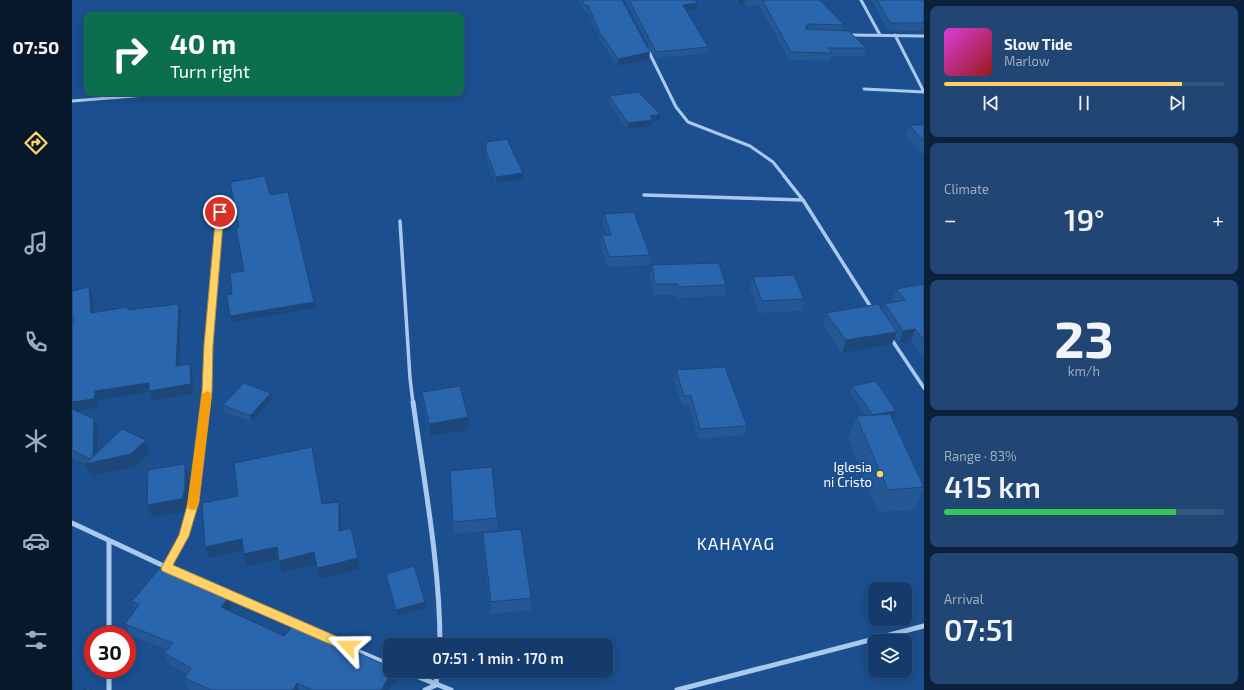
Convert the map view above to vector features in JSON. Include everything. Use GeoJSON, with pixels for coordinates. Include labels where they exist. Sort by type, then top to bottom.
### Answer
{"type":"FeatureCollection","features":[{"type":"Feature","properties":{"kind":"street"},"geometry":{"type":"LineString","coordinates":[[861,0],[880,36]]}},
{"type":"Feature","properties":{"kind":"street"},"geometry":{"type":"LineString","coordinates":[[844,35],[924,36]]}},
{"type":"Feature","properties":{"kind":"street"},"geometry":{"type":"LineString","coordinates":[[895,36],[924,92]]}},
{"type":"Feature","properties":{"kind":"street"},"geometry":{"type":"LineString","coordinates":[[644,43],[676,107],[685,120],[700,128],[740,142],[763,154],[773,162],[803,200],[875,313]]}},
{"type":"Feature","properties":{"kind":"street"},"geometry":{"type":"LineString","coordinates":[[864,89],[924,92]]}},
{"type":"Feature","properties":{"kind":"street"},"geometry":{"type":"LineString","coordinates":[[72,102],[138,96]]}},
{"type":"Feature","properties":{"kind":"street"},"geometry":{"type":"LineString","coordinates":[[644,195],[803,200]]}},
{"type":"Feature","properties":{"kind":"street"},"geometry":{"type":"LineString","coordinates":[[166,568],[184,536],[193,502],[207,391],[209,345],[220,212]]}},
{"type":"Feature","properties":{"kind":"street"},"geometry":{"type":"LineString","coordinates":[[400,222],[410,378],[436,568],[440,610],[440,638]]}},
{"type":"Feature","properties":{"kind":"street"},"geometry":{"type":"LineString","coordinates":[[887,332],[924,388]]}},
{"type":"Feature","properties":{"kind":"street"},"geometry":{"type":"LineString","coordinates":[[72,523],[166,568],[383,662]]}},
{"type":"Feature","properties":{"kind":"street"},"geometry":{"type":"LineString","coordinates":[[109,541],[109,626]]}},
{"type":"Feature","properties":{"kind":"street"},"geometry":{"type":"LineString","coordinates":[[677,690],[924,626]]}},
{"type":"Feature","properties":{"kind":"street"},"geometry":{"type":"LineString","coordinates":[[109,678],[109,690]]}},
{"type":"Feature","properties":{"kind":"street"},"geometry":{"type":"LineString","coordinates":[[420,678],[451,690]]}},
{"type":"Feature","properties":{"kind":"street"},"geometry":{"type":"LineString","coordinates":[[436,678],[436,685]]}},
{"type":"Feature","properties":{"kind":"street"},"geometry":{"type":"LineString","coordinates":[[425,690],[436,685]]}},
{"type":"Feature","properties":{"kind":"building"},"geometry":{"type":"Polygon","coordinates":[[[582,0],[622,0],[650,52],[618,59],[600,33],[588,5],[585,6],[582,0]]]}},
{"type":"Feature","properties":{"kind":"building"},"geometry":{"type":"Polygon","coordinates":[[[629,0],[695,0],[697,3],[683,5],[708,47],[656,52],[629,0]]]}},
{"type":"Feature","properties":{"kind":"building"},"geometry":{"type":"Polygon","coordinates":[[[762,0],[820,0],[844,25],[809,24],[806,26],[806,29],[849,31],[866,48],[828,48],[832,53],[791,52],[762,0]]]}},
{"type":"Feature","properties":{"kind":"building"},"geometry":{"type":"Polygon","coordinates":[[[877,0],[924,0],[924,23],[890,23],[877,0]]]}},
{"type":"Feature","properties":{"kind":"building"},"geometry":{"type":"Polygon","coordinates":[[[638,92],[660,114],[650,116],[653,120],[628,123],[609,96],[638,92]]]}},
{"type":"Feature","properties":{"kind":"building"},"geometry":{"type":"Polygon","coordinates":[[[909,125],[924,125],[924,141],[909,125]]]}},
{"type":"Feature","properties":{"kind":"building"},"geometry":{"type":"Polygon","coordinates":[[[507,139],[523,173],[496,177],[486,152],[486,142],[507,139]]]}},
{"type":"Feature","properties":{"kind":"building"},"geometry":{"type":"Polygon","coordinates":[[[265,176],[270,195],[288,192],[314,302],[230,316],[227,295],[232,294],[230,273],[244,271],[236,228],[239,227],[230,182],[265,176]]]}},
{"type":"Feature","properties":{"kind":"building"},"geometry":{"type":"Polygon","coordinates":[[[634,212],[650,255],[609,257],[602,235],[611,235],[604,214],[634,212]]]}},
{"type":"Feature","properties":{"kind":"building"},"geometry":{"type":"Polygon","coordinates":[[[719,263],[726,285],[678,287],[677,284],[655,284],[652,265],[719,263]]]}},
{"type":"Feature","properties":{"kind":"building"},"geometry":{"type":"Polygon","coordinates":[[[794,275],[804,299],[762,301],[753,277],[794,275]]]}},
{"type":"Feature","properties":{"kind":"building"},"geometry":{"type":"Polygon","coordinates":[[[924,284],[924,340],[915,329],[903,331],[885,304],[905,300],[896,289],[924,284]]]}},
{"type":"Feature","properties":{"kind":"building"},"geometry":{"type":"Polygon","coordinates":[[[89,287],[91,313],[128,307],[128,310],[179,304],[176,366],[190,364],[191,384],[149,391],[149,383],[95,391],[94,399],[72,402],[72,322],[74,322],[74,318],[72,317],[72,291],[89,287]]]}},
{"type":"Feature","properties":{"kind":"building"},"geometry":{"type":"Polygon","coordinates":[[[878,304],[897,332],[846,340],[826,313],[878,304]]]}},
{"type":"Feature","properties":{"kind":"building"},"geometry":{"type":"Polygon","coordinates":[[[725,367],[747,426],[700,429],[691,396],[684,396],[676,370],[725,367]]]}},
{"type":"Feature","properties":{"kind":"building"},"geometry":{"type":"Polygon","coordinates":[[[876,381],[896,411],[873,415],[852,386],[876,381]]]}},
{"type":"Feature","properties":{"kind":"building"},"geometry":{"type":"Polygon","coordinates":[[[244,383],[271,393],[250,416],[223,405],[244,383]]]}},
{"type":"Feature","properties":{"kind":"building"},"geometry":{"type":"Polygon","coordinates":[[[460,386],[468,417],[429,424],[422,392],[460,386]]]}},
{"type":"Feature","properties":{"kind":"building"},"geometry":{"type":"Polygon","coordinates":[[[72,409],[94,419],[93,456],[90,459],[72,450],[72,409]]]}},
{"type":"Feature","properties":{"kind":"building"},"geometry":{"type":"Polygon","coordinates":[[[890,414],[924,487],[888,490],[856,416],[890,414]]]}},
{"type":"Feature","properties":{"kind":"building"},"geometry":{"type":"Polygon","coordinates":[[[122,429],[146,440],[131,454],[85,464],[122,429]]]}},
{"type":"Feature","properties":{"kind":"building"},"geometry":{"type":"Polygon","coordinates":[[[312,447],[322,504],[339,502],[339,531],[351,528],[358,558],[317,568],[314,552],[279,561],[277,547],[244,554],[242,539],[205,547],[202,503],[238,496],[234,463],[312,447]]]}},
{"type":"Feature","properties":{"kind":"building"},"geometry":{"type":"Polygon","coordinates":[[[185,464],[185,488],[182,499],[147,505],[148,470],[185,464]]]}},
{"type":"Feature","properties":{"kind":"building"},"geometry":{"type":"Polygon","coordinates":[[[492,467],[497,518],[453,522],[450,471],[492,467]]]}},
{"type":"Feature","properties":{"kind":"building"},"geometry":{"type":"Polygon","coordinates":[[[521,529],[531,598],[491,602],[483,533],[521,529]]]}},
{"type":"Feature","properties":{"kind":"building"},"geometry":{"type":"Polygon","coordinates":[[[414,566],[425,602],[396,610],[386,574],[414,566]]]}},
{"type":"Feature","properties":{"kind":"building"},"geometry":{"type":"Polygon","coordinates":[[[161,567],[229,597],[221,607],[284,636],[297,621],[342,648],[343,646],[383,664],[383,678],[389,678],[381,690],[312,690],[297,683],[293,690],[211,690],[184,678],[191,668],[164,653],[173,643],[136,628],[136,626],[125,624],[139,605],[132,601],[161,567]]]}},
{"type":"Feature","properties":{"kind":"slow traffic"},"geometry":{"type":"LineString","coordinates":[[193,506],[207,394]]}},
{"type":"Feature","properties":{"kind":"place","name":"Iglesia ni Cristo"},"geometry":{"type":"Point","coordinates":[880,474]}},
{"type":"Feature","properties":{"kind":"district","name":"KAHAYAG"},"geometry":{"type":"Point","coordinates":[736,544]}},
{"type":"Feature","properties":{"kind":"route"},"geometry":{"type":"LineString","coordinates":[[220,212],[209,345],[207,391],[193,502],[184,536],[166,568],[348,646]]}}]}
